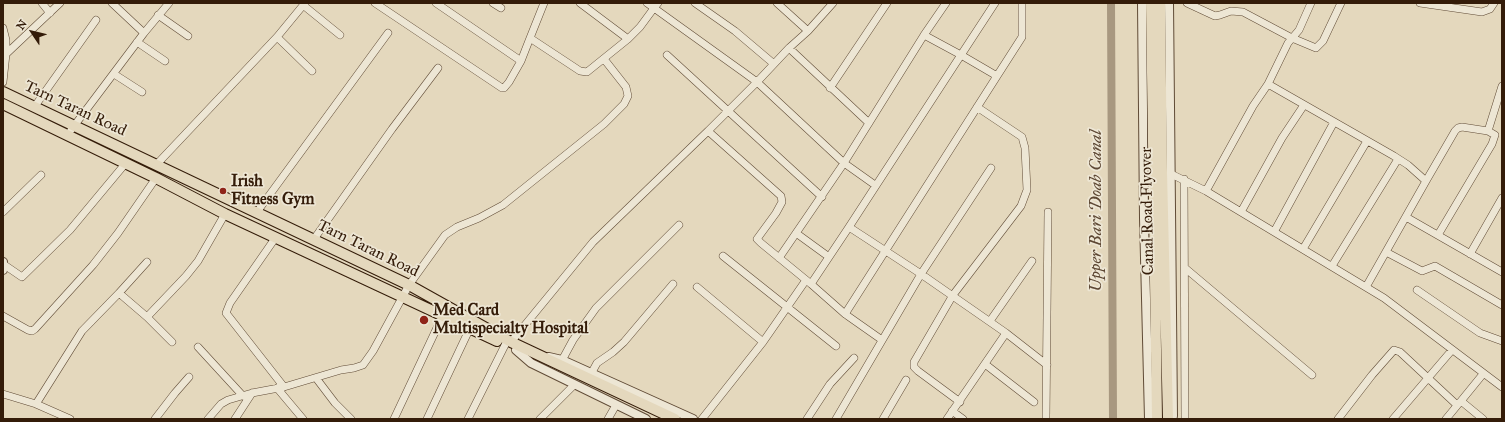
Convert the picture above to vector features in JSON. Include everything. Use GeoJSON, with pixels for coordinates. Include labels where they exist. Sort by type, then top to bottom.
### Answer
{"type":"FeatureCollection","features":[{"type":"Feature","properties":{"kind":"main road","name":"Canal Road Flyover"},"geometry":{"type":"LineString","coordinates":[[1151,3],[1156,419]]}},
{"type":"Feature","properties":{"kind":"main road","name":"Canal Road Flyover"},"geometry":{"type":"LineString","coordinates":[[1160,3],[1162,172],[1168,419]]}},
{"type":"Feature","properties":{"kind":"main road","name":"Tarn Taran Road"},"geometry":{"type":"LineString","coordinates":[[3,92],[409,285],[510,345]]}},
{"type":"Feature","properties":{"kind":"main road","name":"Tarn Taran Road"},"geometry":{"type":"LineString","coordinates":[[3,104],[156,178],[224,214],[470,328],[542,357],[561,362],[675,419]]}},
{"type":"Feature","properties":{"kind":"main road"},"geometry":{"type":"LineString","coordinates":[[510,345],[665,419]]}},
{"type":"Feature","properties":{"kind":"street"},"geometry":{"type":"LineString","coordinates":[[42,3],[50,13]]}},
{"type":"Feature","properties":{"kind":"street"},"geometry":{"type":"LineString","coordinates":[[6,54],[60,3]]}},
{"type":"Feature","properties":{"kind":"street"},"geometry":{"type":"LineString","coordinates":[[112,3],[144,33]]}},
{"type":"Feature","properties":{"kind":"street"},"geometry":{"type":"LineString","coordinates":[[67,136],[137,42],[169,3]]}},
{"type":"Feature","properties":{"kind":"street"},"geometry":{"type":"LineString","coordinates":[[375,3],[502,88],[510,82],[521,60],[544,3]]}},
{"type":"Feature","properties":{"kind":"street"},"geometry":{"type":"LineString","coordinates":[[493,3],[501,8]]}},
{"type":"Feature","properties":{"kind":"street"},"geometry":{"type":"LineString","coordinates":[[580,3],[628,39]]}},
{"type":"Feature","properties":{"kind":"street"},"geometry":{"type":"LineString","coordinates":[[647,3],[656,5],[757,82],[844,163],[875,185]]}},
{"type":"Feature","properties":{"kind":"street"},"geometry":{"type":"LineString","coordinates":[[695,3],[734,31],[774,64]]}},
{"type":"Feature","properties":{"kind":"street"},"geometry":{"type":"LineString","coordinates":[[777,3],[808,31]]}},
{"type":"Feature","properties":{"kind":"street"},"geometry":{"type":"LineString","coordinates":[[468,419],[510,345],[593,242],[708,131],[789,48],[808,31],[833,3]]}},
{"type":"Feature","properties":{"kind":"street"},"geometry":{"type":"LineString","coordinates":[[830,88],[887,3]]}},
{"type":"Feature","properties":{"kind":"street"},"geometry":{"type":"LineString","coordinates":[[779,258],[822,197],[924,35],[946,3]]}},
{"type":"Feature","properties":{"kind":"street"},"geometry":{"type":"LineString","coordinates":[[702,419],[763,342],[787,308],[829,257],[995,3]]}},
{"type":"Feature","properties":{"kind":"street"},"geometry":{"type":"LineString","coordinates":[[845,314],[1022,37],[1022,3]]}},
{"type":"Feature","properties":{"kind":"street"},"geometry":{"type":"LineString","coordinates":[[1142,3],[1141,67],[1149,419]]}},
{"type":"Feature","properties":{"kind":"street"},"geometry":{"type":"LineString","coordinates":[[1169,3],[1173,419]]}},
{"type":"Feature","properties":{"kind":"street"},"geometry":{"type":"LineString","coordinates":[[1187,3],[1215,16],[1231,11],[1243,12],[1292,38],[1316,48],[1320,46],[1341,3]]}},
{"type":"Feature","properties":{"kind":"street"},"geometry":{"type":"LineString","coordinates":[[1206,190],[1253,106],[1268,84],[1292,38],[1299,30],[1311,3]]}},
{"type":"Feature","properties":{"kind":"street"},"geometry":{"type":"LineString","coordinates":[[1420,3],[1482,12],[1490,9],[1494,3]]}},
{"type":"Feature","properties":{"kind":"street"},"geometry":{"type":"LineString","coordinates":[[157,164],[277,37],[304,4],[340,35]]}},
{"type":"Feature","properties":{"kind":"street"},"geometry":{"type":"LineString","coordinates":[[439,4],[521,60]]}},
{"type":"Feature","properties":{"kind":"street"},"geometry":{"type":"LineString","coordinates":[[530,38],[584,73],[628,39],[640,27],[656,5]]}},
{"type":"Feature","properties":{"kind":"street"},"geometry":{"type":"LineString","coordinates":[[158,15],[188,36]]}},
{"type":"Feature","properties":{"kind":"street"},"geometry":{"type":"LineString","coordinates":[[35,106],[96,20]]}},
{"type":"Feature","properties":{"kind":"street"},"geometry":{"type":"LineString","coordinates":[[3,28],[6,40],[3,82]]}},
{"type":"Feature","properties":{"kind":"street"},"geometry":{"type":"LineString","coordinates":[[257,212],[388,33]]}},
{"type":"Feature","properties":{"kind":"street"},"geometry":{"type":"LineString","coordinates":[[924,35],[997,76]]}},
{"type":"Feature","properties":{"kind":"street"},"geometry":{"type":"LineString","coordinates":[[277,37],[312,71]]}},
{"type":"Feature","properties":{"kind":"street"},"geometry":{"type":"LineString","coordinates":[[137,42],[165,61]]}},
{"type":"Feature","properties":{"kind":"street"},"geometry":{"type":"LineString","coordinates":[[789,48],[868,123]]}},
{"type":"Feature","properties":{"kind":"street"},"geometry":{"type":"LineString","coordinates":[[667,55],[822,197]]}},
{"type":"Feature","properties":{"kind":"street"},"geometry":{"type":"LineString","coordinates":[[208,419],[221,404],[228,400],[362,365],[373,351],[409,285],[440,241],[449,231],[479,218],[502,205],[604,124],[624,104],[628,96],[626,87],[604,59]]}},
{"type":"Feature","properties":{"kind":"street"},"geometry":{"type":"LineString","coordinates":[[314,239],[392,129],[438,68]]}},
{"type":"Feature","properties":{"kind":"street"},"geometry":{"type":"LineString","coordinates":[[114,74],[142,92]]}},
{"type":"Feature","properties":{"kind":"street"},"geometry":{"type":"LineString","coordinates":[[1268,84],[1398,159],[1418,173],[1426,181]]}},
{"type":"Feature","properties":{"kind":"street"},"geometry":{"type":"LineString","coordinates":[[1488,131],[1502,86]]}},
{"type":"Feature","properties":{"kind":"street"},"geometry":{"type":"LineString","coordinates":[[1241,212],[1282,138],[1304,105]]}},
{"type":"Feature","properties":{"kind":"street"},"geometry":{"type":"LineString","coordinates":[[960,402],[918,371],[913,365],[953,295],[1021,206],[1028,190],[1025,148],[1022,137],[977,107]]}},
{"type":"Feature","properties":{"kind":"street"},"geometry":{"type":"LineString","coordinates":[[1274,232],[1334,122]]}},
{"type":"Feature","properties":{"kind":"street"},"geometry":{"type":"LineString","coordinates":[[1366,287],[1455,131],[1462,127],[1488,131],[1495,135],[1492,144],[1438,235]]}},
{"type":"Feature","properties":{"kind":"street"},"geometry":{"type":"LineString","coordinates":[[708,131],[781,196],[782,202],[780,206],[757,238],[760,243],[809,282],[845,314],[882,340]]}},
{"type":"Feature","properties":{"kind":"street"},"geometry":{"type":"LineString","coordinates":[[1303,249],[1366,141]]}},
{"type":"Feature","properties":{"kind":"street"},"geometry":{"type":"LineString","coordinates":[[1332,266],[1398,159]]}},
{"type":"Feature","properties":{"kind":"street"},"geometry":{"type":"LineString","coordinates":[[3,263],[22,277],[70,230],[125,164]]}},
{"type":"Feature","properties":{"kind":"street"},"geometry":{"type":"LineString","coordinates":[[836,419],[921,274],[991,168]]}},
{"type":"Feature","properties":{"kind":"street"},"geometry":{"type":"LineString","coordinates":[[1171,174],[1206,190],[1384,298],[1502,387]]}},
{"type":"Feature","properties":{"kind":"street"},"geometry":{"type":"LineString","coordinates":[[3,212],[41,175]]}},
{"type":"Feature","properties":{"kind":"street"},"geometry":{"type":"LineString","coordinates":[[3,316],[28,330],[32,331],[35,329],[94,265],[156,178]]}},
{"type":"Feature","properties":{"kind":"street"},"geometry":{"type":"LineString","coordinates":[[1184,179],[1186,419]]}},
{"type":"Feature","properties":{"kind":"street"},"geometry":{"type":"LineString","coordinates":[[1470,254],[1502,198]]}},
{"type":"Feature","properties":{"kind":"street"},"geometry":{"type":"LineString","coordinates":[[1046,419],[1048,212]]}},
{"type":"Feature","properties":{"kind":"street"},"geometry":{"type":"LineString","coordinates":[[147,317],[186,276],[198,261],[224,214]]}},
{"type":"Feature","properties":{"kind":"street"},"geometry":{"type":"LineString","coordinates":[[1406,217],[1502,272]]}},
{"type":"Feature","properties":{"kind":"street"},"geometry":{"type":"LineString","coordinates":[[679,225],[596,308],[573,340],[561,362],[692,419]]}},
{"type":"Feature","properties":{"kind":"street"},"geometry":{"type":"LineString","coordinates":[[849,227],[953,295],[990,321],[1047,365]]}},
{"type":"Feature","properties":{"kind":"street"},"geometry":{"type":"LineString","coordinates":[[796,233],[829,257]]}},
{"type":"Feature","properties":{"kind":"street"},"geometry":{"type":"LineString","coordinates":[[276,237],[230,303],[226,313],[303,419]]}},
{"type":"Feature","properties":{"kind":"street"},"geometry":{"type":"LineString","coordinates":[[1386,252],[1422,271],[1435,266],[1502,305]]}},
{"type":"Feature","properties":{"kind":"street"},"geometry":{"type":"LineString","coordinates":[[723,256],[836,346]]}},
{"type":"Feature","properties":{"kind":"street"},"geometry":{"type":"LineString","coordinates":[[990,321],[1032,261]]}},
{"type":"Feature","properties":{"kind":"street"},"geometry":{"type":"LineString","coordinates":[[36,404],[82,331],[147,262]]}},
{"type":"Feature","properties":{"kind":"street"},"geometry":{"type":"LineString","coordinates":[[3,263],[3,270]]}},
{"type":"Feature","properties":{"kind":"street"},"geometry":{"type":"LineString","coordinates":[[1185,268],[1312,375]]}},
{"type":"Feature","properties":{"kind":"street"},"geometry":{"type":"LineString","coordinates":[[591,374],[597,363],[624,342],[672,284]]}},
{"type":"Feature","properties":{"kind":"street"},"geometry":{"type":"LineString","coordinates":[[698,287],[763,342]]}},
{"type":"Feature","properties":{"kind":"street"},"geometry":{"type":"LineString","coordinates":[[1417,290],[1480,333],[1502,342]]}},
{"type":"Feature","properties":{"kind":"street"},"geometry":{"type":"LineString","coordinates":[[119,293],[147,317],[172,342]]}},
{"type":"Feature","properties":{"kind":"street"},"geometry":{"type":"LineString","coordinates":[[394,419],[443,315]]}},
{"type":"Feature","properties":{"kind":"street"},"geometry":{"type":"LineString","coordinates":[[427,419],[470,328]]}},
{"type":"Feature","properties":{"kind":"street"},"geometry":{"type":"LineString","coordinates":[[947,419],[1006,333]]}},
{"type":"Feature","properties":{"kind":"street"},"geometry":{"type":"LineString","coordinates":[[510,345],[531,362],[574,385],[646,419]]}},
{"type":"Feature","properties":{"kind":"street"},"geometry":{"type":"LineString","coordinates":[[198,347],[242,396]]}},
{"type":"Feature","properties":{"kind":"street"},"geometry":{"type":"LineString","coordinates":[[1338,419],[1372,375],[1394,350],[1400,352],[1428,378],[1459,403],[1483,419]]}},
{"type":"Feature","properties":{"kind":"street"},"geometry":{"type":"LineString","coordinates":[[1394,419],[1452,350]]}},
{"type":"Feature","properties":{"kind":"street"},"geometry":{"type":"LineString","coordinates":[[807,419],[830,384],[854,358]]}},
{"type":"Feature","properties":{"kind":"street"},"geometry":{"type":"LineString","coordinates":[[985,364],[1034,402]]}},
{"type":"Feature","properties":{"kind":"street"},"geometry":{"type":"LineString","coordinates":[[1446,419],[1484,374]]}},
{"type":"Feature","properties":{"kind":"street"},"geometry":{"type":"LineString","coordinates":[[155,419],[189,377]]}},
{"type":"Feature","properties":{"kind":"street"},"geometry":{"type":"LineString","coordinates":[[316,378],[335,403],[351,419]]}},
{"type":"Feature","properties":{"kind":"street"},"geometry":{"type":"LineString","coordinates":[[883,419],[906,380]]}},
{"type":"Feature","properties":{"kind":"street"},"geometry":{"type":"LineString","coordinates":[[540,419],[574,385]]}},
{"type":"Feature","properties":{"kind":"street"},"geometry":{"type":"LineString","coordinates":[[235,419],[252,393]]}},
{"type":"Feature","properties":{"kind":"street"},"geometry":{"type":"LineString","coordinates":[[3,394],[36,404],[70,419]]}},
{"type":"Feature","properties":{"kind":"street"},"geometry":{"type":"LineString","coordinates":[[608,419],[616,405]]}},
{"type":"Feature","properties":{"kind":"street"},"geometry":{"type":"LineString","coordinates":[[952,412],[963,419]]}},
{"type":"Feature","properties":{"kind":"waterway","name":"Upper Bari Doab Canal"},"geometry":{"type":"LineString","coordinates":[[1111,3],[1113,419]]}},
{"type":"Feature","properties":{"kind":"place","name":"Irish Fitness Gym"},"geometry":{"type":"Point","coordinates":[223,191]}},
{"type":"Feature","properties":{"kind":"place","name":"Med Card Multispecialty Hospital"},"geometry":{"type":"Point","coordinates":[424,320]}}]}
